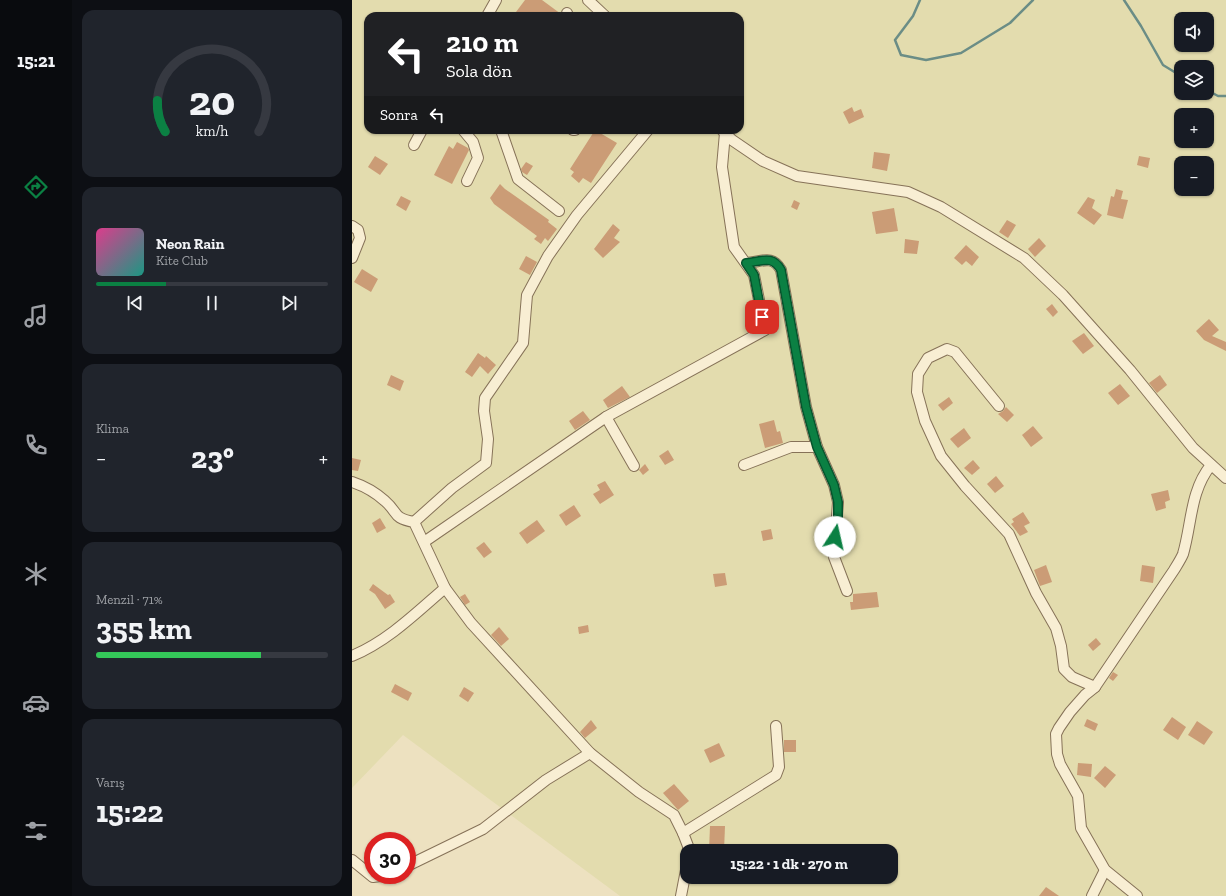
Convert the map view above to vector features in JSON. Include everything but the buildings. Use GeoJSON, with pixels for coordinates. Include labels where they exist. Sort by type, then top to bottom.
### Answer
{"type":"FeatureCollection","features":[{"type":"Feature","properties":{"kind":"street"},"geometry":{"type":"LineString","coordinates":[[488,12],[496,0]]}},
{"type":"Feature","properties":{"kind":"street"},"geometry":{"type":"LineString","coordinates":[[588,0],[601,12]]}},
{"type":"Feature","properties":{"kind":"street"},"geometry":{"type":"LineString","coordinates":[[414,145],[420,134]]}},
{"type":"Feature","properties":{"kind":"street"},"geometry":{"type":"LineString","coordinates":[[466,134],[473,142],[478,158],[467,181]]}},
{"type":"Feature","properties":{"kind":"street"},"geometry":{"type":"LineString","coordinates":[[502,134],[518,179],[559,211]]}},
{"type":"Feature","properties":{"kind":"street"},"geometry":{"type":"LineString","coordinates":[[352,482],[364,486],[386,501],[400,520],[414,522],[452,488],[486,463],[488,439],[484,411],[485,398],[523,343],[527,295],[548,256],[577,215],[645,134]]}},
{"type":"Feature","properties":{"kind":"street"},"geometry":{"type":"LineString","coordinates":[[424,542],[606,418],[764,330],[754,275],[734,247],[722,167],[724,134]]}},
{"type":"Feature","properties":{"kind":"street"},"geometry":{"type":"LineString","coordinates":[[726,134],[763,162],[797,176],[908,192],[941,207],[1024,258],[1063,295],[1130,370],[1192,448],[1226,478]]}},
{"type":"Feature","properties":{"kind":"street"},"geometry":{"type":"LineString","coordinates":[[352,226],[358,230],[360,238],[352,258]]}},
{"type":"Feature","properties":{"kind":"street"},"geometry":{"type":"LineString","coordinates":[[746,263],[770,259],[776,262],[781,270],[805,400],[817,447],[834,485],[838,502],[834,557],[847,591]]}},
{"type":"Feature","properties":{"kind":"street"},"geometry":{"type":"LineString","coordinates":[[999,406],[955,352],[946,349],[928,358],[918,374],[917,392],[925,421],[941,456],[965,486],[1009,534],[1036,593],[1056,628],[1061,646],[1064,669],[1072,677],[1095,687]]}},
{"type":"Feature","properties":{"kind":"street"},"geometry":{"type":"LineString","coordinates":[[606,418],[634,466]]}},
{"type":"Feature","properties":{"kind":"street"},"geometry":{"type":"LineString","coordinates":[[744,465],[792,446],[817,447]]}},
{"type":"Feature","properties":{"kind":"street"},"geometry":{"type":"LineString","coordinates":[[1137,896],[1105,870],[1081,828],[1078,796],[1060,764],[1056,734],[1066,717],[1085,695],[1095,687],[1182,555],[1195,494],[1202,476],[1211,465]]}},
{"type":"Feature","properties":{"kind":"street"},"geometry":{"type":"LineString","coordinates":[[414,522],[445,588],[471,623],[590,753],[639,792],[674,815],[687,844]]}},
{"type":"Feature","properties":{"kind":"street"},"geometry":{"type":"LineString","coordinates":[[352,656],[365,651],[396,630],[445,588]]}},
{"type":"Feature","properties":{"kind":"street"},"geometry":{"type":"LineString","coordinates":[[683,833],[776,775],[779,767],[776,726]]}},
{"type":"Feature","properties":{"kind":"street"},"geometry":{"type":"LineString","coordinates":[[416,862],[483,829],[546,780],[590,753]]}},
{"type":"Feature","properties":{"kind":"street"},"geometry":{"type":"LineString","coordinates":[[352,860],[364,870]]}},
{"type":"Feature","properties":{"kind":"street"},"geometry":{"type":"LineString","coordinates":[[1092,896],[1105,870]]}},
{"type":"Feature","properties":{"kind":"street"},"geometry":{"type":"LineString","coordinates":[[681,896],[683,884]]}},
{"type":"Feature","properties":{"kind":"shaded area"},"geometry":{"type":"Polygon","coordinates":[[[352,0],[1226,0],[1226,896],[620,896],[403,735],[352,788],[352,0]]]}},
{"type":"Feature","properties":{"kind":"waterway"},"geometry":{"type":"LineString","coordinates":[[920,0],[913,16],[895,40],[901,55],[926,60],[961,53],[1010,23],[1033,0]]}},
{"type":"Feature","properties":{"kind":"waterway"},"geometry":{"type":"LineString","coordinates":[[1124,0],[1141,26],[1163,65],[1174,72]]}},
{"type":"Feature","properties":{"kind":"waterway"},"geometry":{"type":"LineString","coordinates":[[1214,94],[1218,96],[1226,96]]}},
{"type":"Feature","properties":{"kind":"route"},"geometry":{"type":"LineString","coordinates":[[762,317],[754,275],[746,263],[770,259],[776,262],[781,270],[806,407],[817,447],[834,485],[838,502],[838,518],[835,537]]}}]}
